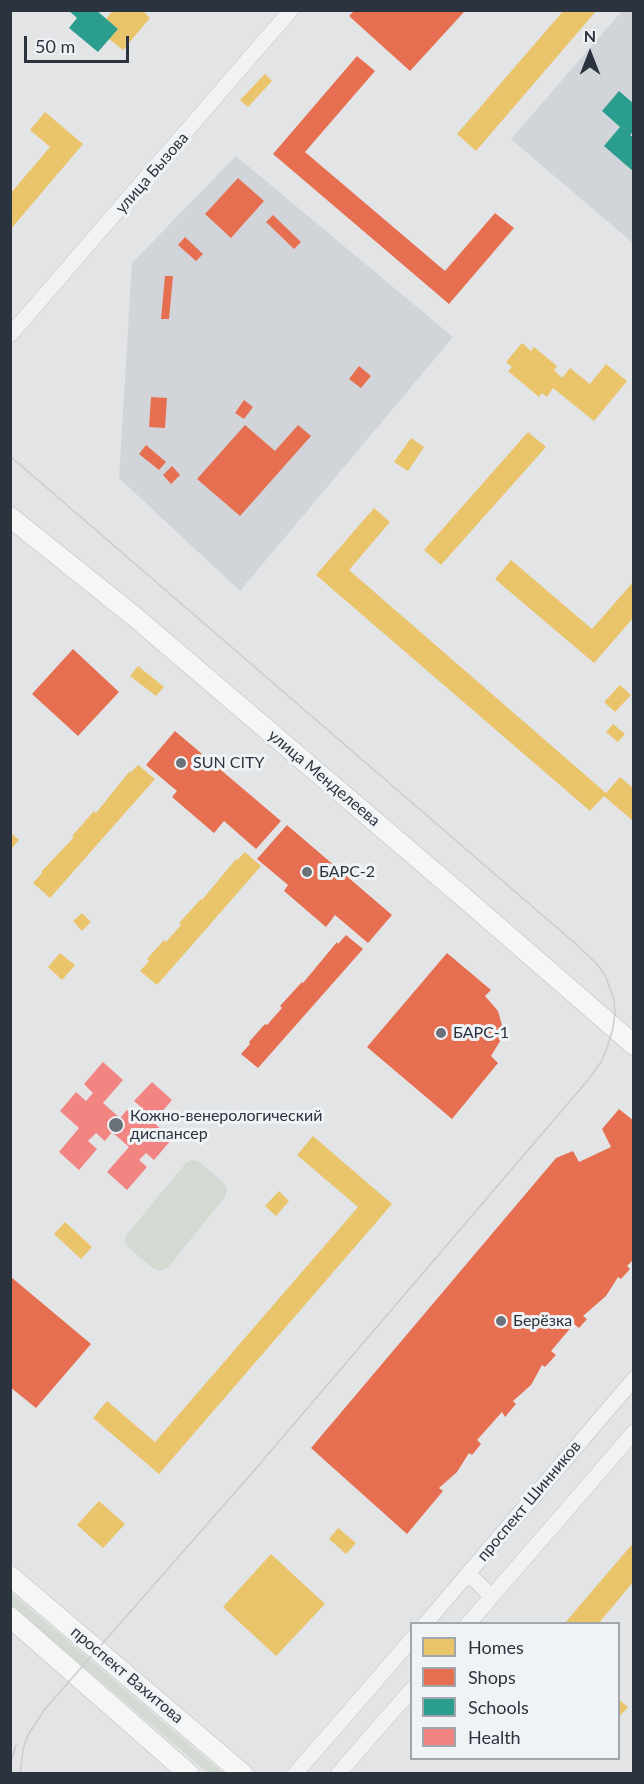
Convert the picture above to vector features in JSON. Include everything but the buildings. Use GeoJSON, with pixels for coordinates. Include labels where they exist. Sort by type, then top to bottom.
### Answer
{"type":"FeatureCollection","features":[{"type":"Feature","properties":{"kind":"main road","name":"улица Менделеева"},"geometry":{"type":"LineString","coordinates":[[10,517],[135,617],[468,900],[633,1045]]}},
{"type":"Feature","properties":{"kind":"main road","name":"проспект Вахитова"},"geometry":{"type":"LineString","coordinates":[[10,1576],[243,1773]]}},
{"type":"Feature","properties":{"kind":"main road","name":"проспект Вахитова"},"geometry":{"type":"LineString","coordinates":[[10,1617],[189,1773]]}},
{"type":"Feature","properties":{"kind":"street","name":"улица Бызова"},"geometry":{"type":"LineString","coordinates":[[10,335],[291,10]]}},
{"type":"Feature","properties":{"kind":"street","name":"проспект Шинников"},"geometry":{"type":"LineString","coordinates":[[426,1622],[633,1379]]}},
{"type":"Feature","properties":{"kind":"street","name":"проспект Шинников"},"geometry":{"type":"LineString","coordinates":[[469,1622],[633,1432]]}},
{"type":"Feature","properties":{"kind":"street"},"geometry":{"type":"LineString","coordinates":[[465,1577],[474,1579],[486,1590],[490,1598]]}},
{"type":"Feature","properties":{"kind":"street"},"geometry":{"type":"LineString","coordinates":[[295,1773],[410,1641]]}},
{"type":"Feature","properties":{"kind":"street"},"geometry":{"type":"LineString","coordinates":[[338,1773],[410,1690]]}},
{"type":"Feature","properties":{"kind":"shaded area"},"geometry":{"type":"Polygon","coordinates":[[[622,11],[633,11],[633,243],[511,139],[622,11]]]}},
{"type":"Feature","properties":{"kind":"shaded area"},"geometry":{"type":"Polygon","coordinates":[[[236,156],[453,337],[240,591],[119,478],[132,263],[236,156]]]}},
{"type":"Feature","properties":{"kind":"shaded area"},"geometry":{"type":"Polygon","coordinates":[[[192,1160],[198,1161],[223,1182],[227,1189],[225,1197],[168,1267],[161,1271],[154,1269],[128,1247],[125,1241],[127,1234],[186,1163],[192,1160]]]}},
{"type":"Feature","properties":{"kind":"shaded area"},"geometry":{"type":"Polygon","coordinates":[[[10,1592],[223,1773],[208,1773],[11,1605],[10,1592]]]}},
{"type":"Feature","properties":{"kind":"tram line"},"geometry":{"type":"LineString","coordinates":[[10,456],[577,945],[605,975],[614,1000],[615,1012],[607,1048],[601,1062],[588,1080],[252,1473],[45,1709],[28,1735],[23,1749],[20,1774]]}},
{"type":"Feature","properties":{"kind":"tram line"},"geometry":{"type":"LineString","coordinates":[[11,1774],[11,1762],[16,1745]]}},
{"type":"Feature","properties":{"kind":"place","name":"SUN CITY"},"geometry":{"type":"Point","coordinates":[181,763]}},
{"type":"Feature","properties":{"kind":"place","name":"БАРС-2"},"geometry":{"type":"Point","coordinates":[307,872]}},
{"type":"Feature","properties":{"kind":"place","name":"БАРС-1"},"geometry":{"type":"Point","coordinates":[441,1033]}},
{"type":"Feature","properties":{"kind":"place","name":"Кожно-венерологический диспансер"},"geometry":{"type":"Point","coordinates":[116,1125]}},
{"type":"Feature","properties":{"kind":"place","name":"Берёзка"},"geometry":{"type":"Point","coordinates":[501,1321]}}]}
